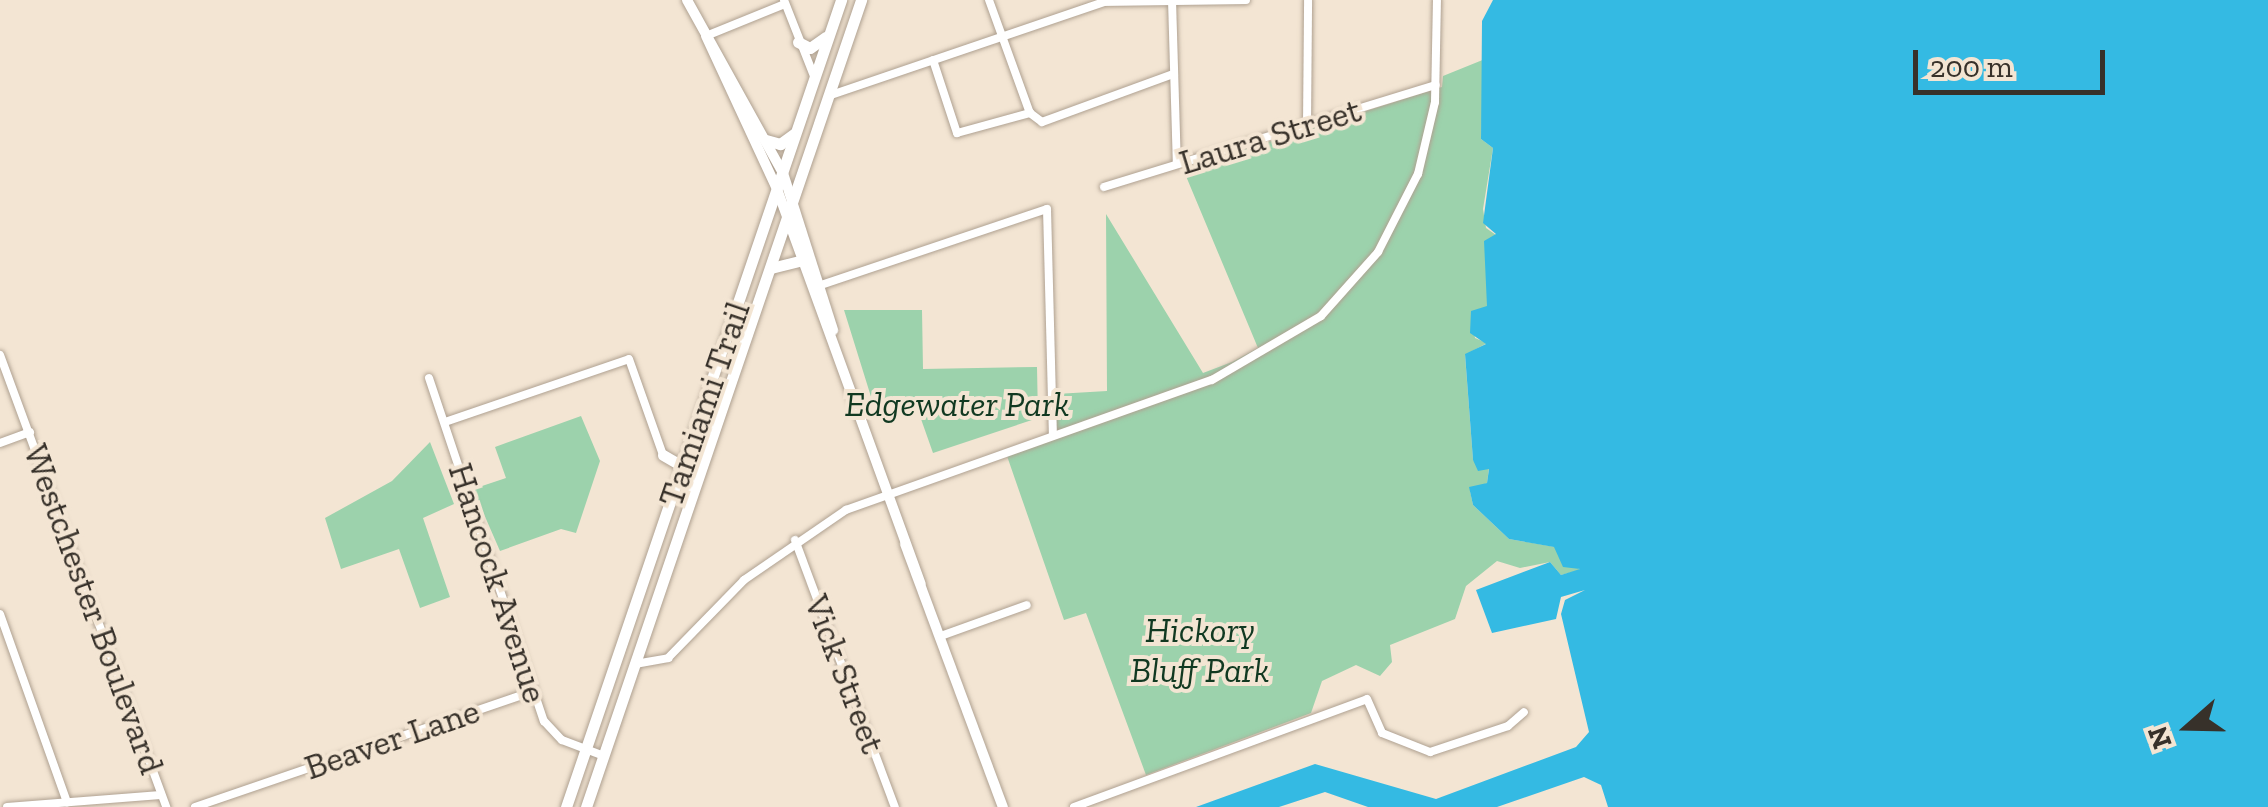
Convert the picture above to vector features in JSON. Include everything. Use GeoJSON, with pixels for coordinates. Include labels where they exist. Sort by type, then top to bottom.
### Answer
{"type":"FeatureCollection","features":[{"type":"Feature","properties":{"kind":"main road","name":"Tamiami Trail"},"geometry":{"type":"LineString","coordinates":[[566,807],[841,0]]}},
{"type":"Feature","properties":{"kind":"main road","name":"Tamiami Trail"},"geometry":{"type":"LineString","coordinates":[[586,807],[862,0]]}},
{"type":"Feature","properties":{"kind":"main road"},"geometry":{"type":"LineString","coordinates":[[798,42],[810,48],[829,34]]}},
{"type":"Feature","properties":{"kind":"main road"},"geometry":{"type":"LineString","coordinates":[[766,140],[780,144],[797,132]]}},
{"type":"Feature","properties":{"kind":"main road"},"geometry":{"type":"LineString","coordinates":[[771,268],[800,261]]}},
{"type":"Feature","properties":{"kind":"main road"},"geometry":{"type":"LineString","coordinates":[[696,428],[704,463]]}},
{"type":"Feature","properties":{"kind":"main road"},"geometry":{"type":"LineString","coordinates":[[663,455],[683,465],[690,502]]}},
{"type":"Feature","properties":{"kind":"main road"},"geometry":{"type":"LineString","coordinates":[[663,455],[676,487]]}},
{"type":"Feature","properties":{"kind":"street"},"geometry":{"type":"LineString","coordinates":[[687,0],[783,173],[824,284],[838,350]]}},
{"type":"Feature","properties":{"kind":"street"},"geometry":{"type":"LineString","coordinates":[[989,0],[1030,113],[1042,122],[1173,74]]}},
{"type":"Feature","properties":{"kind":"street"},"geometry":{"type":"LineString","coordinates":[[828,96],[1002,36],[1126,0],[1246,0]]}},
{"type":"Feature","properties":{"kind":"street"},"geometry":{"type":"LineString","coordinates":[[1172,0],[1177,164]]}},
{"type":"Feature","properties":{"kind":"street"},"geometry":{"type":"LineString","coordinates":[[1307,125],[1308,0]]}},
{"type":"Feature","properties":{"kind":"street"},"geometry":{"type":"LineString","coordinates":[[636,664],[668,658],[724,598],[795,540],[888,492],[1234,371],[1331,307],[1378,252],[1410,196],[1436,85],[1437,0]]}},
{"type":"Feature","properties":{"kind":"street"},"geometry":{"type":"LineString","coordinates":[[706,36],[784,2],[814,76]]}},
{"type":"Feature","properties":{"kind":"street"},"geometry":{"type":"LineString","coordinates":[[706,36],[777,189],[786,224],[838,350],[1003,807]]}},
{"type":"Feature","properties":{"kind":"street"},"geometry":{"type":"LineString","coordinates":[[933,60],[958,133],[1030,113]]}},
{"type":"Feature","properties":{"kind":"street","name":"Laura Street"},"geometry":{"type":"LineString","coordinates":[[1104,188],[1436,85]]}},
{"type":"Feature","properties":{"kind":"street"},"geometry":{"type":"LineString","coordinates":[[824,284],[1047,210],[1053,434]]}},
{"type":"Feature","properties":{"kind":"street","name":"Westchester Boulevard"},"geometry":{"type":"LineString","coordinates":[[0,356],[166,807]]}},
{"type":"Feature","properties":{"kind":"street"},"geometry":{"type":"LineString","coordinates":[[444,422],[629,360],[663,455]]}},
{"type":"Feature","properties":{"kind":"street","name":"Hancock Avenue"},"geometry":{"type":"LineString","coordinates":[[429,378],[548,728],[604,756]]}},
{"type":"Feature","properties":{"kind":"street"},"geometry":{"type":"LineString","coordinates":[[0,442],[30,432]]}},
{"type":"Feature","properties":{"kind":"street","name":"Vick Street"},"geometry":{"type":"LineString","coordinates":[[795,540],[895,807]]}},
{"type":"Feature","properties":{"kind":"street"},"geometry":{"type":"LineString","coordinates":[[941,636],[1027,605]]}},
{"type":"Feature","properties":{"kind":"street"},"geometry":{"type":"LineString","coordinates":[[0,614],[67,802]]}},
{"type":"Feature","properties":{"kind":"street","name":"Beaver Lane"},"geometry":{"type":"LineString","coordinates":[[195,807],[533,690]]}},
{"type":"Feature","properties":{"kind":"street"},"geometry":{"type":"LineString","coordinates":[[1074,807],[1367,698],[1382,733],[1430,752],[1508,726],[1524,712]]}},
{"type":"Feature","properties":{"kind":"street"},"geometry":{"type":"LineString","coordinates":[[7,807],[161,795]]}},
{"type":"Feature","properties":{"kind":"green space","name":"Hickory Bluff Park"},"geometry":{"type":"Polygon","coordinates":[[[1485,59],[1481,139],[1493,148],[1483,209],[1486,228],[1496,235],[1487,307],[1471,312],[1475,338],[1487,343],[1465,355],[1473,460],[1489,468],[1487,483],[1470,491],[1473,505],[1509,539],[1555,547],[1580,570],[1561,575],[1550,562],[1520,568],[1497,561],[1466,586],[1455,619],[1390,645],[1392,662],[1380,676],[1356,665],[1322,681],[1311,713],[1146,775],[1086,613],[1064,620],[1007,456],[1056,438],[1056,394],[1107,391],[1106,214],[1203,373],[1232,362],[1258,348],[1183,169],[1442,87],[1443,76],[1485,59]]]}},
{"type":"Feature","properties":{"kind":"green space","name":"Edgewater Park"},"geometry":{"type":"Polygon","coordinates":[[[844,310],[922,310],[923,369],[1037,367],[1038,418],[933,453],[915,402],[872,400],[844,310]]]}},
{"type":"Feature","properties":{"kind":"green space"},"geometry":{"type":"Polygon","coordinates":[[[581,416],[600,461],[576,533],[561,529],[500,551],[473,489],[506,478],[495,447],[581,416]]]}},
{"type":"Feature","properties":{"kind":"green space"},"geometry":{"type":"Polygon","coordinates":[[[430,442],[454,504],[423,518],[450,597],[420,608],[399,549],[341,569],[325,518],[392,481],[430,442]]]}},
{"type":"Feature","properties":{"kind":"water"},"geometry":{"type":"Polygon","coordinates":[[[1493,0],[2268,0],[2268,807],[1608,807],[1601,785],[1584,777],[1497,807],[1368,807],[1325,792],[1279,807],[1196,807],[1315,764],[1436,799],[1576,747],[1589,732],[1561,614],[1565,600],[1585,590],[1561,597],[1556,619],[1492,633],[1476,590],[1550,562],[1561,575],[1580,569],[1563,567],[1554,547],[1509,539],[1473,505],[1469,487],[1487,483],[1489,469],[1478,471],[1473,460],[1465,354],[1486,344],[1470,333],[1471,311],[1487,306],[1484,241],[1496,234],[1483,223],[1493,148],[1481,139],[1482,21],[1493,0]]]}}]}
